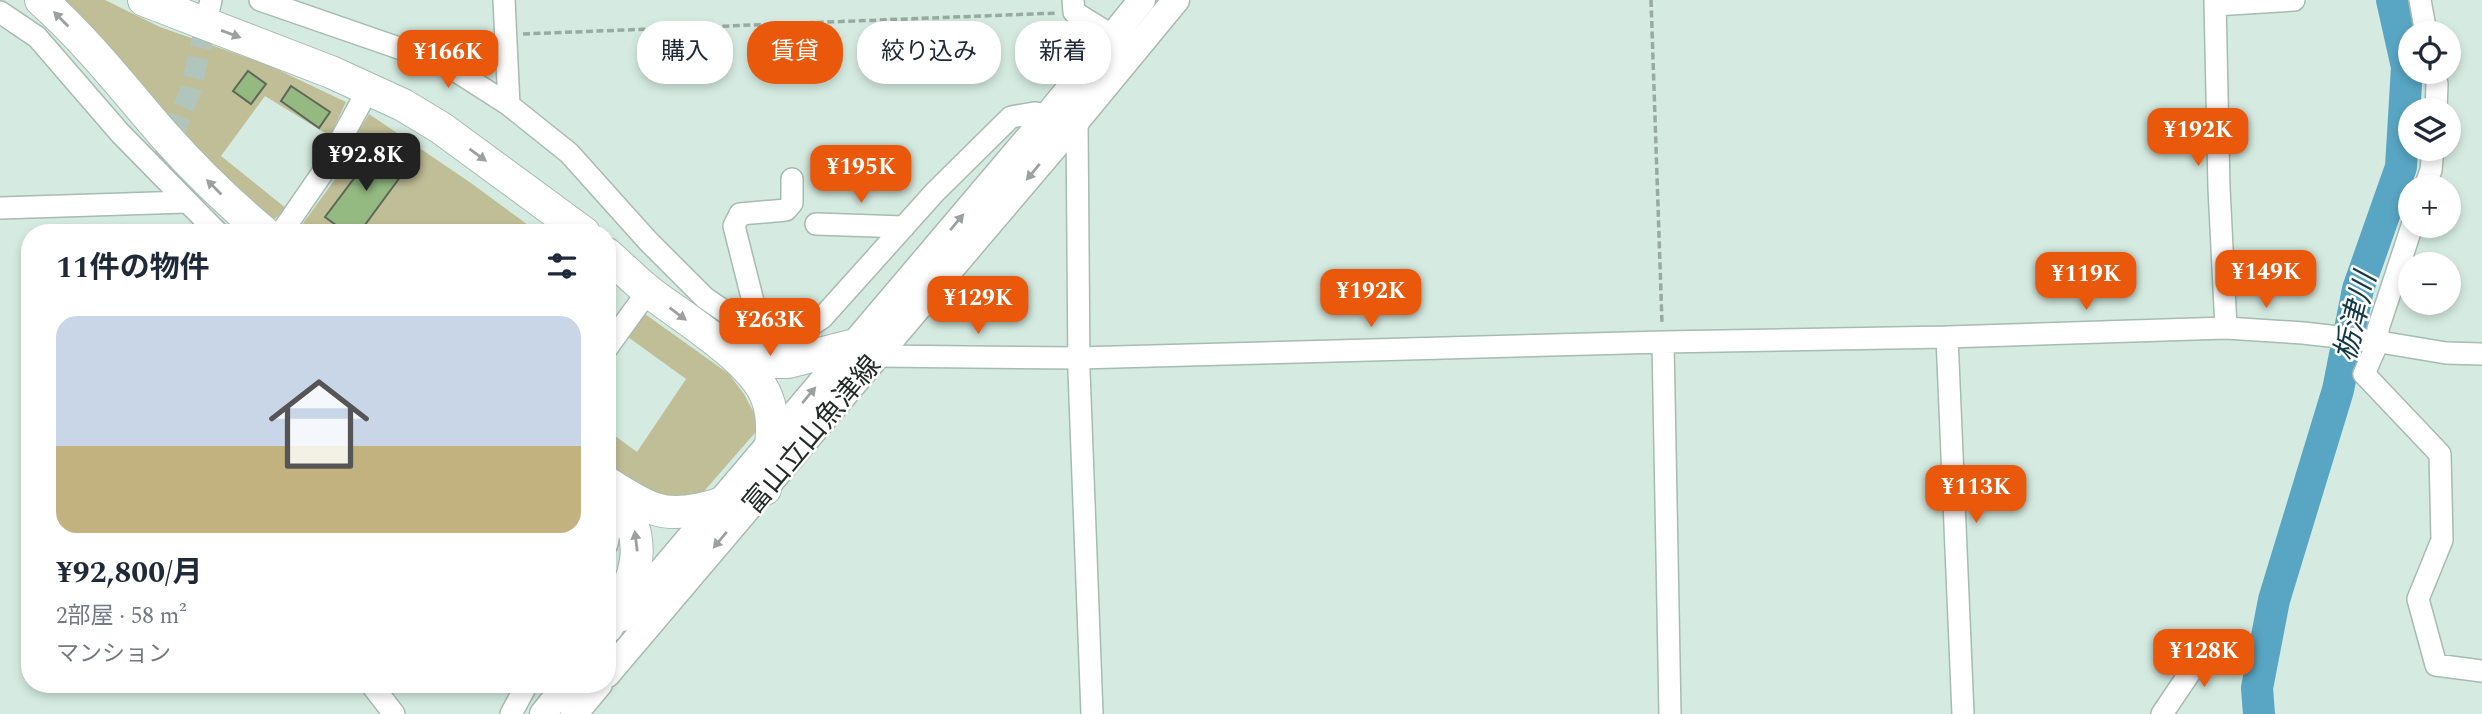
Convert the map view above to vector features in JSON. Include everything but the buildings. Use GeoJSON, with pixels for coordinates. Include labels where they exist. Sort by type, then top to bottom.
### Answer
{"type":"FeatureCollection","features":[{"type":"Feature","properties":{"kind":"highway"},"geometry":{"type":"LineString","coordinates":[[41,0],[89,48],[201,174],[254,224]]}},
{"type":"Feature","properties":{"kind":"highway"},"geometry":{"type":"LineString","coordinates":[[144,0],[369,88],[441,128],[572,224]]}},
{"type":"Feature","properties":{"kind":"highway"},"geometry":{"type":"LineString","coordinates":[[616,262],[648,291],[748,369],[767,396],[772,423],[765,489],[686,512],[670,513],[645,505],[616,488]]}},
{"type":"Feature","properties":{"kind":"highway"},"geometry":{"type":"LineString","coordinates":[[720,345],[769,362],[788,362],[864,351]]}},
{"type":"Feature","properties":{"kind":"highway"},"geometry":{"type":"LineString","coordinates":[[616,494],[624,503],[632,521],[637,557],[631,584],[616,610]]}},
{"type":"Feature","properties":{"kind":"main road","name":"富山立山魚津線"},"geometry":{"type":"LineString","coordinates":[[1111,35],[1142,0]]}},
{"type":"Feature","properties":{"kind":"main road","name":"富山立山魚津線"},"geometry":{"type":"LineString","coordinates":[[616,624],[770,441],[864,351],[1077,120],[1176,0]]}},
{"type":"Feature","properties":{"kind":"main road","name":"富山立山魚津線"},"geometry":{"type":"LineString","coordinates":[[616,663],[765,489],[864,351],[1072,84]]}},
{"type":"Feature","properties":{"kind":"main road"},"geometry":{"type":"LineString","coordinates":[[543,714],[560,693]]}},
{"type":"Feature","properties":{"kind":"main road"},"geometry":{"type":"LineString","coordinates":[[574,714],[591,693]]}},
{"type":"Feature","properties":{"kind":"street"},"geometry":{"type":"LineString","coordinates":[[260,0],[445,64],[509,105],[569,153],[648,241],[705,298],[762,337],[793,337],[822,318],[934,192],[1011,117],[1034,113],[1048,115]]}},
{"type":"Feature","properties":{"kind":"street"},"geometry":{"type":"LineString","coordinates":[[504,0],[509,105]]}},
{"type":"Feature","properties":{"kind":"street"},"geometry":{"type":"LineString","coordinates":[[2226,328],[2219,188],[2215,3],[2294,0]]}},
{"type":"Feature","properties":{"kind":"street"},"geometry":{"type":"LineString","coordinates":[[2420,0],[2424,21]]}},
{"type":"Feature","properties":{"kind":"street"},"geometry":{"type":"LineString","coordinates":[[1074,6],[1093,21]]}},
{"type":"Feature","properties":{"kind":"street"},"geometry":{"type":"LineString","coordinates":[[0,12],[37,37],[120,133],[160,169],[186,202],[209,224]]}},
{"type":"Feature","properties":{"kind":"street"},"geometry":{"type":"LineString","coordinates":[[287,224],[323,172],[369,88]]}},
{"type":"Feature","properties":{"kind":"street"},"geometry":{"type":"LineString","coordinates":[[1077,120],[1079,358],[1091,714]]}},
{"type":"Feature","properties":{"kind":"street"},"geometry":{"type":"LineString","coordinates":[[762,337],[734,226],[740,214],[786,209],[792,203],[792,178]]}},
{"type":"Feature","properties":{"kind":"street"},"geometry":{"type":"LineString","coordinates":[[0,208],[186,202]]}},
{"type":"Feature","properties":{"kind":"street"},"geometry":{"type":"LineString","coordinates":[[816,224],[904,227]]}},
{"type":"Feature","properties":{"kind":"street"},"geometry":{"type":"LineString","coordinates":[[2408,238],[2364,374],[2440,454],[2442,540],[2418,599],[2436,665],[2482,671]]}},
{"type":"Feature","properties":{"kind":"street"},"geometry":{"type":"LineString","coordinates":[[616,335],[648,291]]}},
{"type":"Feature","properties":{"kind":"street"},"geometry":{"type":"LineString","coordinates":[[864,351],[1079,358],[2226,328],[2303,333],[2376,341],[2446,353],[2482,354]]}},
{"type":"Feature","properties":{"kind":"street"},"geometry":{"type":"LineString","coordinates":[[1947,337],[1963,714]]}},
{"type":"Feature","properties":{"kind":"street"},"geometry":{"type":"LineString","coordinates":[[1663,342],[1670,714]]}},
{"type":"Feature","properties":{"kind":"street"},"geometry":{"type":"LineString","coordinates":[[2162,714],[2193,667],[2224,645]]}},
{"type":"Feature","properties":{"kind":"street"},"geometry":{"type":"LineString","coordinates":[[378,693],[394,714]]}},
{"type":"Feature","properties":{"kind":"street"},"geometry":{"type":"LineString","coordinates":[[511,714],[522,693]]}},
{"type":"Feature","properties":{"kind":"path"},"geometry":{"type":"LineString","coordinates":[[1651,0],[1663,342]]}},
{"type":"Feature","properties":{"kind":"path"},"geometry":{"type":"LineString","coordinates":[[506,35],[1074,6]]}},
{"type":"Feature","properties":{"kind":"shaded area"},"geometry":{"type":"Polygon","coordinates":[[[58,0],[105,0],[160,27],[268,65],[346,102],[330,136],[265,96],[221,156],[287,209],[273,220],[222,177],[58,0]]]}},
{"type":"Feature","properties":{"kind":"shaded area"},"geometry":{"type":"Polygon","coordinates":[[[369,114],[527,224],[303,224],[355,152],[349,148],[369,114]]]}},
{"type":"Feature","properties":{"kind":"shaded area"},"geometry":{"type":"Polygon","coordinates":[[[645,314],[729,374],[744,394],[761,426],[699,497],[667,506],[616,479],[616,437],[637,452],[686,379],[628,337],[645,314]]]}},
{"type":"Feature","properties":{"kind":"waterway","name":"栃津川"},"geometry":{"type":"LineString","coordinates":[[2259,714],[2257,688],[2274,600],[2338,390],[2358,289],[2401,167],[2407,67],[2392,0]]}},
{"type":"Feature","properties":{"kind":"tunnel"},"geometry":{"type":"LineString","coordinates":[[161,165],[191,89],[208,14]]}}]}
